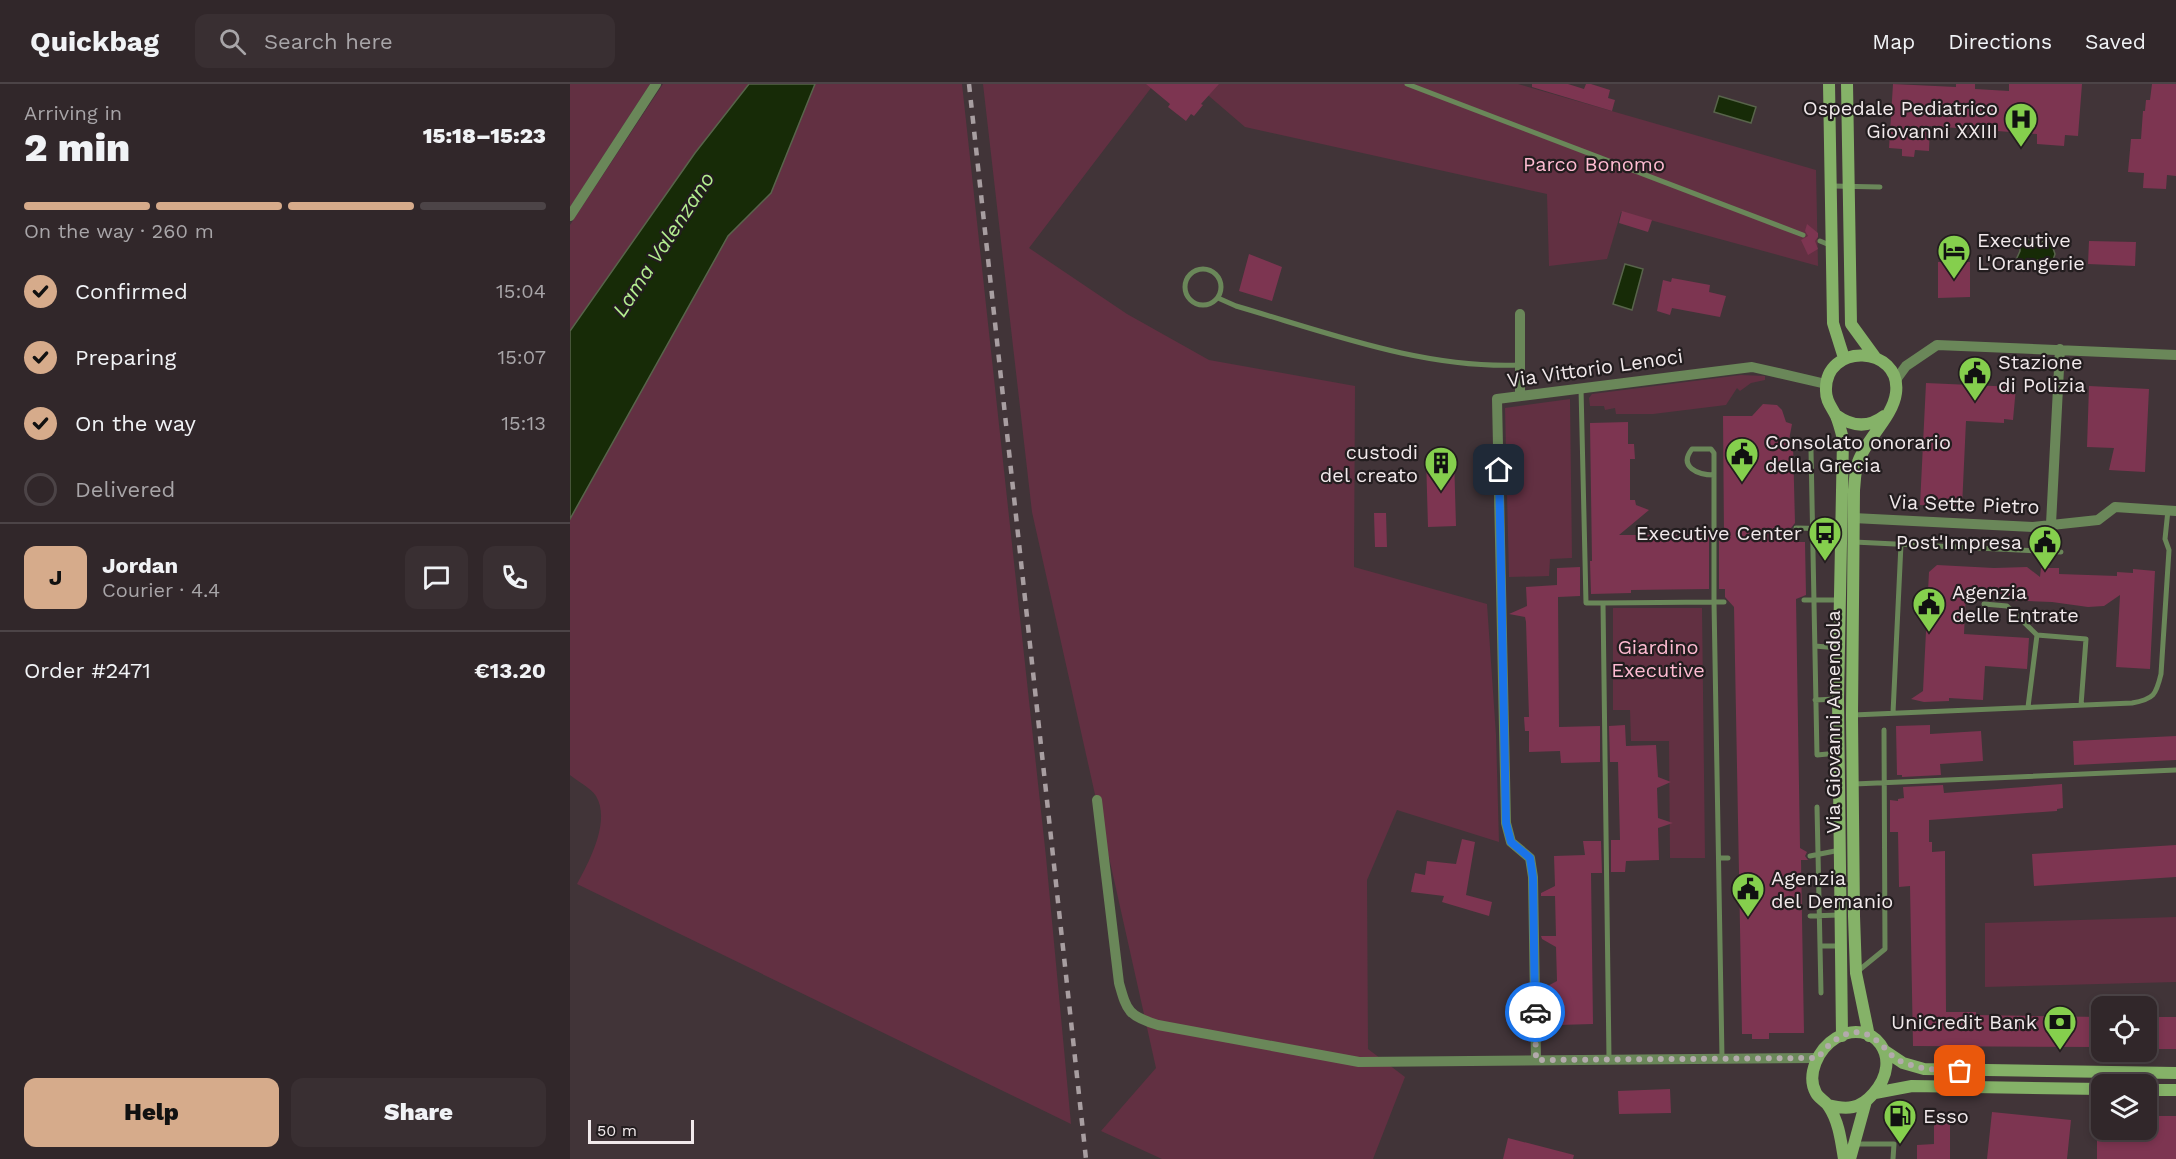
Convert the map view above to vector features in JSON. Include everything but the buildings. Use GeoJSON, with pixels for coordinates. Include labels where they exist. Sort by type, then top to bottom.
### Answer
{"type":"FeatureCollection","features":[{"type":"Feature","properties":{"kind":"main road"},"geometry":{"type":"LineString","coordinates":[[1829,84],[1833,323],[1844,358]]}},
{"type":"Feature","properties":{"kind":"main road"},"geometry":{"type":"LineString","coordinates":[[1848,84],[1851,324],[1875,357],[1884,363],[1895,381]]}},
{"type":"Feature","properties":{"kind":"main road"},"geometry":{"type":"LineString","coordinates":[[1826,384],[1835,365],[1844,358],[1854,355],[1875,357]]}},
{"type":"Feature","properties":{"kind":"main road","name":"Via Giovanni Amendola"},"geometry":{"type":"LineString","coordinates":[[1869,1036],[1856,973],[1852,784],[1853,518],[1857,463],[1893,405],[1896,393],[1895,381]]}},
{"type":"Feature","properties":{"kind":"main road","name":"Via Giovanni Amendola"},"geometry":{"type":"LineString","coordinates":[[1826,384],[1829,405],[1836,415],[1843,439],[1838,600],[1842,1036]]}},
{"type":"Feature","properties":{"kind":"main road"},"geometry":{"type":"LineString","coordinates":[[1836,415],[1845,422],[1867,425],[1886,414]]}},
{"type":"Feature","properties":{"kind":"main road"},"geometry":{"type":"LineString","coordinates":[[1828,1105],[1843,1109],[1855,1108],[1870,1097],[1884,1080],[1888,1062],[1885,1051],[1878,1041],[1852,1032],[1835,1038],[1818,1058],[1812,1080],[1817,1095],[1828,1105],[1839,1130],[1844,1159]]}},
{"type":"Feature","properties":{"kind":"main road"},"geometry":{"type":"LineString","coordinates":[[1885,1051],[1903,1063],[1934,1070],[2176,1073]]}},
{"type":"Feature","properties":{"kind":"main road"},"geometry":{"type":"LineString","coordinates":[[1870,1097],[1912,1086],[2091,1089]]}},
{"type":"Feature","properties":{"kind":"main road"},"geometry":{"type":"LineString","coordinates":[[2157,1090],[2176,1090]]}},
{"type":"Feature","properties":{"kind":"main road"},"geometry":{"type":"LineString","coordinates":[[1850,1159],[1870,1097]]}},
{"type":"Feature","properties":{"kind":"street"},"geometry":{"type":"LineString","coordinates":[[570,216],[656,84]]}},
{"type":"Feature","properties":{"kind":"street"},"geometry":{"type":"LineString","coordinates":[[1520,314],[1520,396]]}},
{"type":"Feature","properties":{"kind":"street"},"geometry":{"type":"LineString","coordinates":[[1895,381],[1905,366],[1937,345],[2176,355]]}},
{"type":"Feature","properties":{"kind":"street"},"geometry":{"type":"LineString","coordinates":[[2051,524],[2060,349]]}},
{"type":"Feature","properties":{"kind":"street","name":"Via Vittorio Lenoci"},"geometry":{"type":"LineString","coordinates":[[1536,1060],[1533,878],[1530,858],[1511,842],[1506,823],[1497,399],[1752,367],[1826,384]]}},
{"type":"Feature","properties":{"kind":"street","name":"Via Sette Pietro"},"geometry":{"type":"LineString","coordinates":[[1853,518],[2032,527],[2098,520],[2115,507],[2172,511]]}},
{"type":"Feature","properties":{"kind":"street"},"geometry":{"type":"LineString","coordinates":[[1097,800],[1119,982],[1126,1008],[1137,1019],[1158,1025],[1359,1062],[1818,1058]]}},
{"type":"Feature","properties":{"kind":"lane"},"geometry":{"type":"LineString","coordinates":[[1407,84],[1803,235]]}},
{"type":"Feature","properties":{"kind":"lane"},"geometry":{"type":"LineString","coordinates":[[1832,186],[1880,188]]}},
{"type":"Feature","properties":{"kind":"lane"},"geometry":{"type":"LineString","coordinates":[[1820,241],[1833,246]]}},
{"type":"Feature","properties":{"kind":"lane"},"geometry":{"type":"LineString","coordinates":[[1201,269],[1213,272],[1220,281],[1221,293],[1218,298],[1208,305],[1196,304],[1187,296],[1185,290],[1190,273],[1201,269]]}},
{"type":"Feature","properties":{"kind":"lane"},"geometry":{"type":"LineString","coordinates":[[1218,298],[1236,306],[1414,357],[1485,367],[1520,365]]}},
{"type":"Feature","properties":{"kind":"lane"},"geometry":{"type":"LineString","coordinates":[[1581,388],[1586,603],[1724,602]]}},
{"type":"Feature","properties":{"kind":"lane"},"geometry":{"type":"LineString","coordinates":[[1714,475],[1703,475],[1690,469],[1687,463],[1688,455],[1692,450],[1711,449],[1714,453],[1714,475],[1714,602],[1722,1058]]}},
{"type":"Feature","properties":{"kind":"lane"},"geometry":{"type":"LineString","coordinates":[[1811,450],[1816,755],[1838,753]]}},
{"type":"Feature","properties":{"kind":"lane"},"geometry":{"type":"LineString","coordinates":[[1852,715],[2149,700],[2158,690],[2161,674],[2169,550],[2165,539],[2172,511]]}},
{"type":"Feature","properties":{"kind":"lane"},"geometry":{"type":"LineString","coordinates":[[1796,528],[1840,529]]}},
{"type":"Feature","properties":{"kind":"lane"},"geometry":{"type":"LineString","coordinates":[[1714,529],[1723,529]]}},
{"type":"Feature","properties":{"kind":"lane"},"geometry":{"type":"LineString","coordinates":[[1854,542],[2061,552]]}},
{"type":"Feature","properties":{"kind":"lane"},"geometry":{"type":"LineString","coordinates":[[1893,713],[1901,544]]}},
{"type":"Feature","properties":{"kind":"lane"},"geometry":{"type":"LineString","coordinates":[[1804,600],[1838,600]]}},
{"type":"Feature","properties":{"kind":"lane"},"geometry":{"type":"LineString","coordinates":[[1603,603],[1609,1059]]}},
{"type":"Feature","properties":{"kind":"lane"},"geometry":{"type":"LineString","coordinates":[[1984,604],[2007,606],[2037,635],[2086,639],[2081,705]]}},
{"type":"Feature","properties":{"kind":"lane"},"geometry":{"type":"LineString","coordinates":[[2028,707],[2037,635]]}},
{"type":"Feature","properties":{"kind":"lane"},"geometry":{"type":"LineString","coordinates":[[1815,646],[1838,648]]}},
{"type":"Feature","properties":{"kind":"lane"},"geometry":{"type":"LineString","coordinates":[[1815,700],[1838,699]]}},
{"type":"Feature","properties":{"kind":"lane"},"geometry":{"type":"LineString","coordinates":[[1856,973],[1885,949],[1884,730]]}},
{"type":"Feature","properties":{"kind":"lane"},"geometry":{"type":"LineString","coordinates":[[1852,784],[2176,770]]}},
{"type":"Feature","properties":{"kind":"lane"},"geometry":{"type":"LineString","coordinates":[[1817,807],[1821,993]]}},
{"type":"Feature","properties":{"kind":"lane"},"geometry":{"type":"LineString","coordinates":[[1810,856],[1840,850]]}},
{"type":"Feature","properties":{"kind":"lane"},"geometry":{"type":"LineString","coordinates":[[1719,858],[1728,858]]}},
{"type":"Feature","properties":{"kind":"lane"},"geometry":{"type":"LineString","coordinates":[[1810,916],[1841,915]]}},
{"type":"Feature","properties":{"kind":"lane"},"geometry":{"type":"LineString","coordinates":[[1719,917],[1727,917]]}},
{"type":"Feature","properties":{"kind":"lane"},"geometry":{"type":"LineString","coordinates":[[1820,946],[1842,946]]}},
{"type":"Feature","properties":{"kind":"lane"},"geometry":{"type":"LineString","coordinates":[[1854,1144],[1894,1144],[1893,1159]]}},
{"type":"Feature","properties":{"kind":"green space"},"geometry":{"type":"Polygon","coordinates":[[[570,84],[650,84],[570,207],[570,84]]]}},
{"type":"Feature","properties":{"kind":"green space"},"geometry":{"type":"Polygon","coordinates":[[[663,84],[749,84],[695,153],[570,331],[570,225],[663,84]]]}},
{"type":"Feature","properties":{"kind":"green space"},"geometry":{"type":"Polygon","coordinates":[[[815,84],[962,84],[1046,857],[1071,1124],[577,884],[597,841],[601,817],[600,806],[594,793],[570,775],[570,519],[728,236],[771,193],[815,84]]]}},
{"type":"Feature","properties":{"kind":"green space"},"geometry":{"type":"Polygon","coordinates":[[[983,84],[1154,84],[1029,248],[1127,314],[1209,360],[1355,386],[1354,567],[1487,604],[1496,735],[1499,842],[1397,810],[1367,880],[1368,1049],[1405,1077],[1373,1159],[1162,1159],[1101,1131],[1156,1068],[1032,512],[983,84]]]}},
{"type":"Feature","properties":{"kind":"green space","name":"Parco Bonomo"},"geometry":{"type":"Polygon","coordinates":[[[1195,84],[1518,84],[1816,170],[1818,266],[1621,212],[1607,259],[1549,266],[1547,194],[1245,127],[1195,84]]]}},
{"type":"Feature","properties":{"kind":"green space"},"geometry":{"type":"Polygon","coordinates":[[[1741,375],[1765,376],[1765,380],[1751,383],[1740,391],[1737,388],[1726,405],[1653,414],[1616,414],[1615,408],[1605,410],[1604,406],[1590,406],[1589,398],[1592,394],[1741,375]]]}},
{"type":"Feature","properties":{"kind":"green space"},"geometry":{"type":"Polygon","coordinates":[[[1570,399],[1572,558],[1550,559],[1549,576],[1509,577],[1505,408],[1570,399]]]}},
{"type":"Feature","properties":{"kind":"green space","name":"Giardino Executive"},"geometry":{"type":"Polygon","coordinates":[[[1613,608],[1702,608],[1705,858],[1670,858],[1669,741],[1631,741],[1630,710],[1613,710],[1613,608]]]}},
{"type":"Feature","properties":{"kind":"green space"},"geometry":{"type":"Polygon","coordinates":[[[2176,917],[2176,982],[1985,987],[1985,923],[2176,917]]]}},
{"type":"Feature","properties":{"kind":"water","name":"Lama Valenzano"},"geometry":{"type":"Polygon","coordinates":[[[749,84],[815,84],[771,193],[728,236],[570,519],[570,331],[695,153],[749,84]]]}},
{"type":"Feature","properties":{"kind":"water"},"geometry":{"type":"Polygon","coordinates":[[[1719,96],[1756,107],[1751,123],[1714,112],[1719,96]]]}},
{"type":"Feature","properties":{"kind":"water"},"geometry":{"type":"Polygon","coordinates":[[[2026,238],[2039,245],[2044,240],[2051,242],[2055,254],[2052,263],[2046,264],[2038,260],[2024,264],[2016,260],[2020,251],[2020,243],[2026,238]]]}},
{"type":"Feature","properties":{"kind":"water"},"geometry":{"type":"Polygon","coordinates":[[[1625,264],[1643,269],[1632,310],[1613,304],[1625,264]]]}},
{"type":"Feature","properties":{"kind":"railway"},"geometry":{"type":"LineString","coordinates":[[969,84],[1086,1159]]}},
{"type":"Feature","properties":{"kind":"way so far"},"geometry":{"type":"LineString","coordinates":[[1535,1012],[1536,1060],[1818,1058],[1835,1038],[1852,1032],[1866,1034],[1878,1041],[1885,1051],[1903,1063],[1924,1069],[1960,1071]]}},
{"type":"Feature","properties":{"kind":"place","name":"Ospedale Pediatrico Giovanni XXIII"},"geometry":{"type":"Point","coordinates":[2021,148]}},
{"type":"Feature","properties":{"kind":"place","name":"Executive L'Orangerie"},"geometry":{"type":"Point","coordinates":[1954,280]}},
{"type":"Feature","properties":{"kind":"place","name":"Stazione di Polizia"},"geometry":{"type":"Point","coordinates":[1975,402]}},
{"type":"Feature","properties":{"kind":"place","name":"Consolato onorario della Grecia"},"geometry":{"type":"Point","coordinates":[1742,483]}},
{"type":"Feature","properties":{"kind":"place","name":"custodi del creato"},"geometry":{"type":"Point","coordinates":[1441,492]}},
{"type":"Feature","properties":{"kind":"place","name":"Executive Center"},"geometry":{"type":"Point","coordinates":[1825,562]}},
{"type":"Feature","properties":{"kind":"place","name":"Post'Impresa"},"geometry":{"type":"Point","coordinates":[2045,571]}},
{"type":"Feature","properties":{"kind":"place","name":"Agenzia delle Entrate"},"geometry":{"type":"Point","coordinates":[1929,633]}},
{"type":"Feature","properties":{"kind":"place","name":"Agenzia del Demanio"},"geometry":{"type":"Point","coordinates":[1748,918]}},
{"type":"Feature","properties":{"kind":"place","name":"UniCredit Bank"},"geometry":{"type":"Point","coordinates":[2060,1051]}},
{"type":"Feature","properties":{"kind":"place","name":"Esso"},"geometry":{"type":"Point","coordinates":[1900,1145]}},
{"type":"Feature","properties":{"kind":"route"},"geometry":{"type":"LineString","coordinates":[[1499,470],[1506,823],[1511,842],[1530,858],[1533,878],[1535,1012]]}}]}
